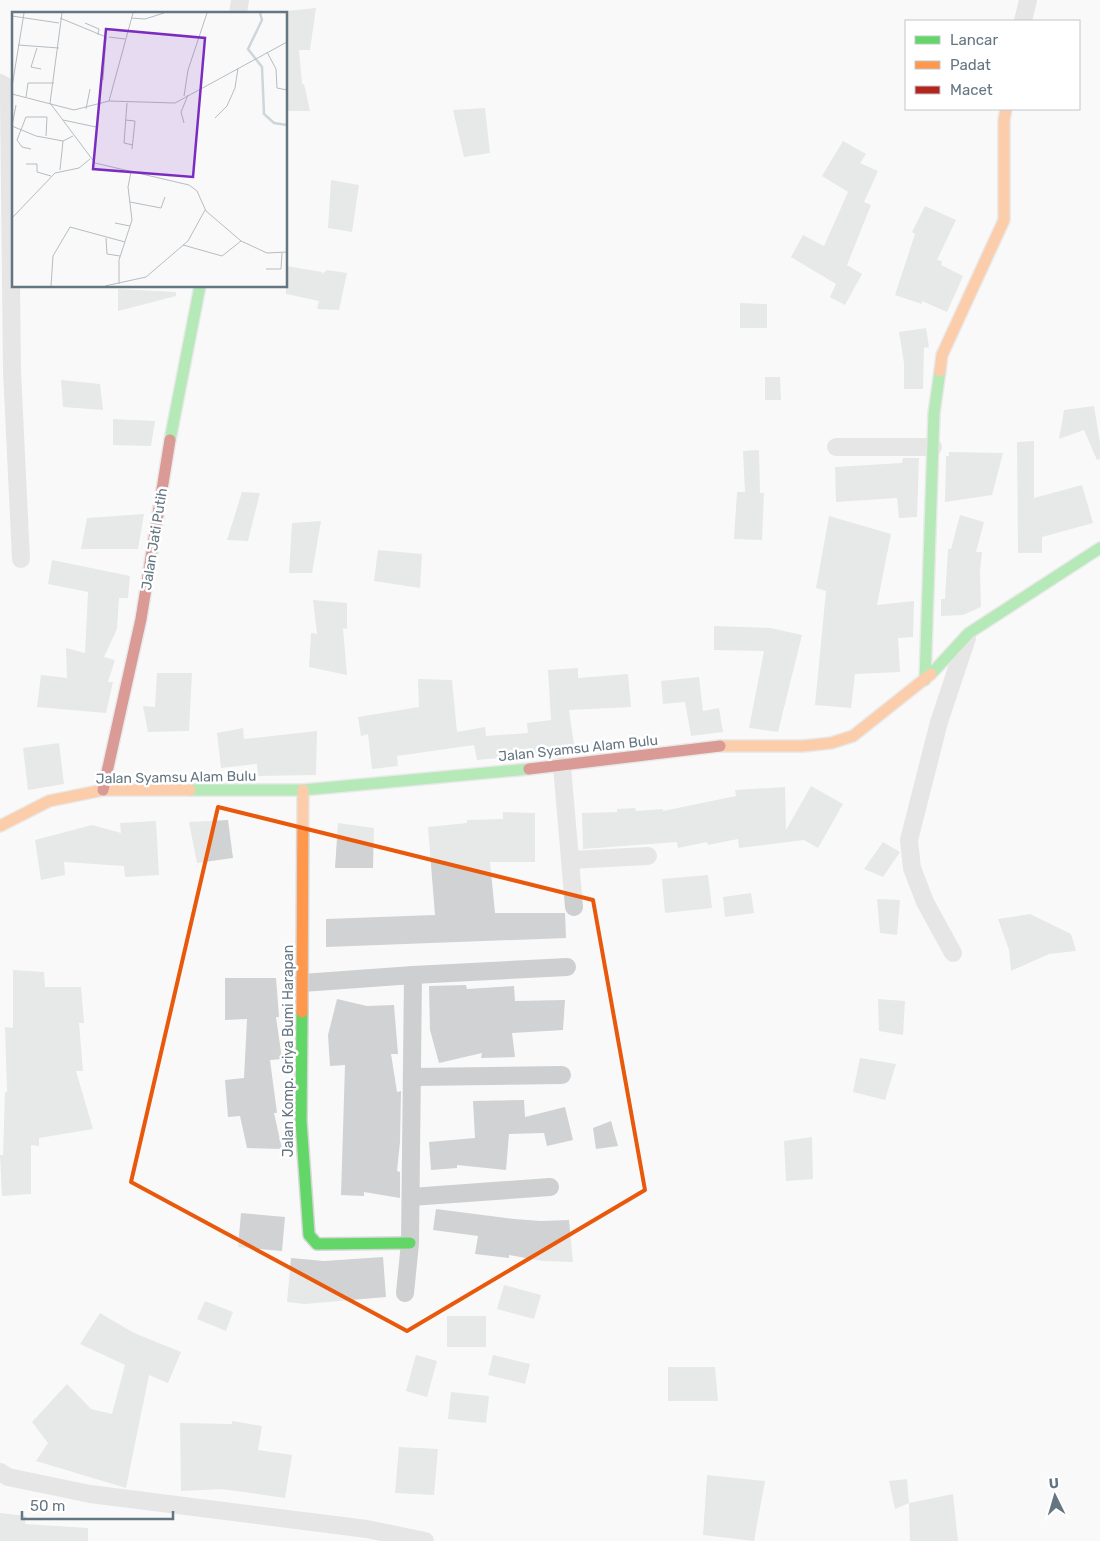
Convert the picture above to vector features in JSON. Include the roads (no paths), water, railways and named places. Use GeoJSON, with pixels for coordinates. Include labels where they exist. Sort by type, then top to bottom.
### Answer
{"type":"FeatureCollection","features":[{"type":"Feature","properties":{"kind":"street"},"geometry":{"type":"LineString","coordinates":[[1023,20],[1028,0]]}},
{"type":"Feature","properties":{"kind":"street"},"geometry":{"type":"LineString","coordinates":[[0,83],[9,88],[12,371],[21,559]]}},
{"type":"Feature","properties":{"kind":"street"},"geometry":{"type":"LineString","coordinates":[[925,680],[934,413],[942,355],[1004,220],[1004,120],[1006,110]]}},
{"type":"Feature","properties":{"kind":"street","name":"Jalan Jati Putih"},"geometry":{"type":"LineString","coordinates":[[103,790],[141,619],[166,462],[200,288]]}},
{"type":"Feature","properties":{"kind":"street"},"geometry":{"type":"LineString","coordinates":[[836,447],[933,447]]}},
{"type":"Feature","properties":{"kind":"street","name":"Jalan Syamsu Alam Bulu"},"geometry":{"type":"LineString","coordinates":[[0,826],[49,802],[103,790],[303,790],[562,766],[728,745],[803,746],[830,743],[853,736],[925,680],[969,633],[1100,548]]}},
{"type":"Feature","properties":{"kind":"street"},"geometry":{"type":"LineString","coordinates":[[952,953],[925,902],[912,868],[909,840],[939,722],[969,633]]}},
{"type":"Feature","properties":{"kind":"street"},"geometry":{"type":"LineString","coordinates":[[562,766],[574,907]]}},
{"type":"Feature","properties":{"kind":"street","name":"Jalan Komp. Griya Bumi Harapan"},"geometry":{"type":"LineString","coordinates":[[303,790],[301,1121],[310,1235],[317,1244],[410,1243]]}},
{"type":"Feature","properties":{"kind":"street"},"geometry":{"type":"LineString","coordinates":[[570,860],[648,856]]}},
{"type":"Feature","properties":{"kind":"street"},"geometry":{"type":"LineString","coordinates":[[302,982],[567,967]]}},
{"type":"Feature","properties":{"kind":"street"},"geometry":{"type":"LineString","coordinates":[[405,1293],[410,1243],[413,975]]}},
{"type":"Feature","properties":{"kind":"street"},"geometry":{"type":"LineString","coordinates":[[413,1077],[562,1075]]}},
{"type":"Feature","properties":{"kind":"street"},"geometry":{"type":"LineString","coordinates":[[411,1197],[550,1187]]}},
{"type":"Feature","properties":{"kind":"street"},"geometry":{"type":"LineString","coordinates":[[0,1472],[8,1477],[90,1494],[367,1529],[422,1541]]}}]}
